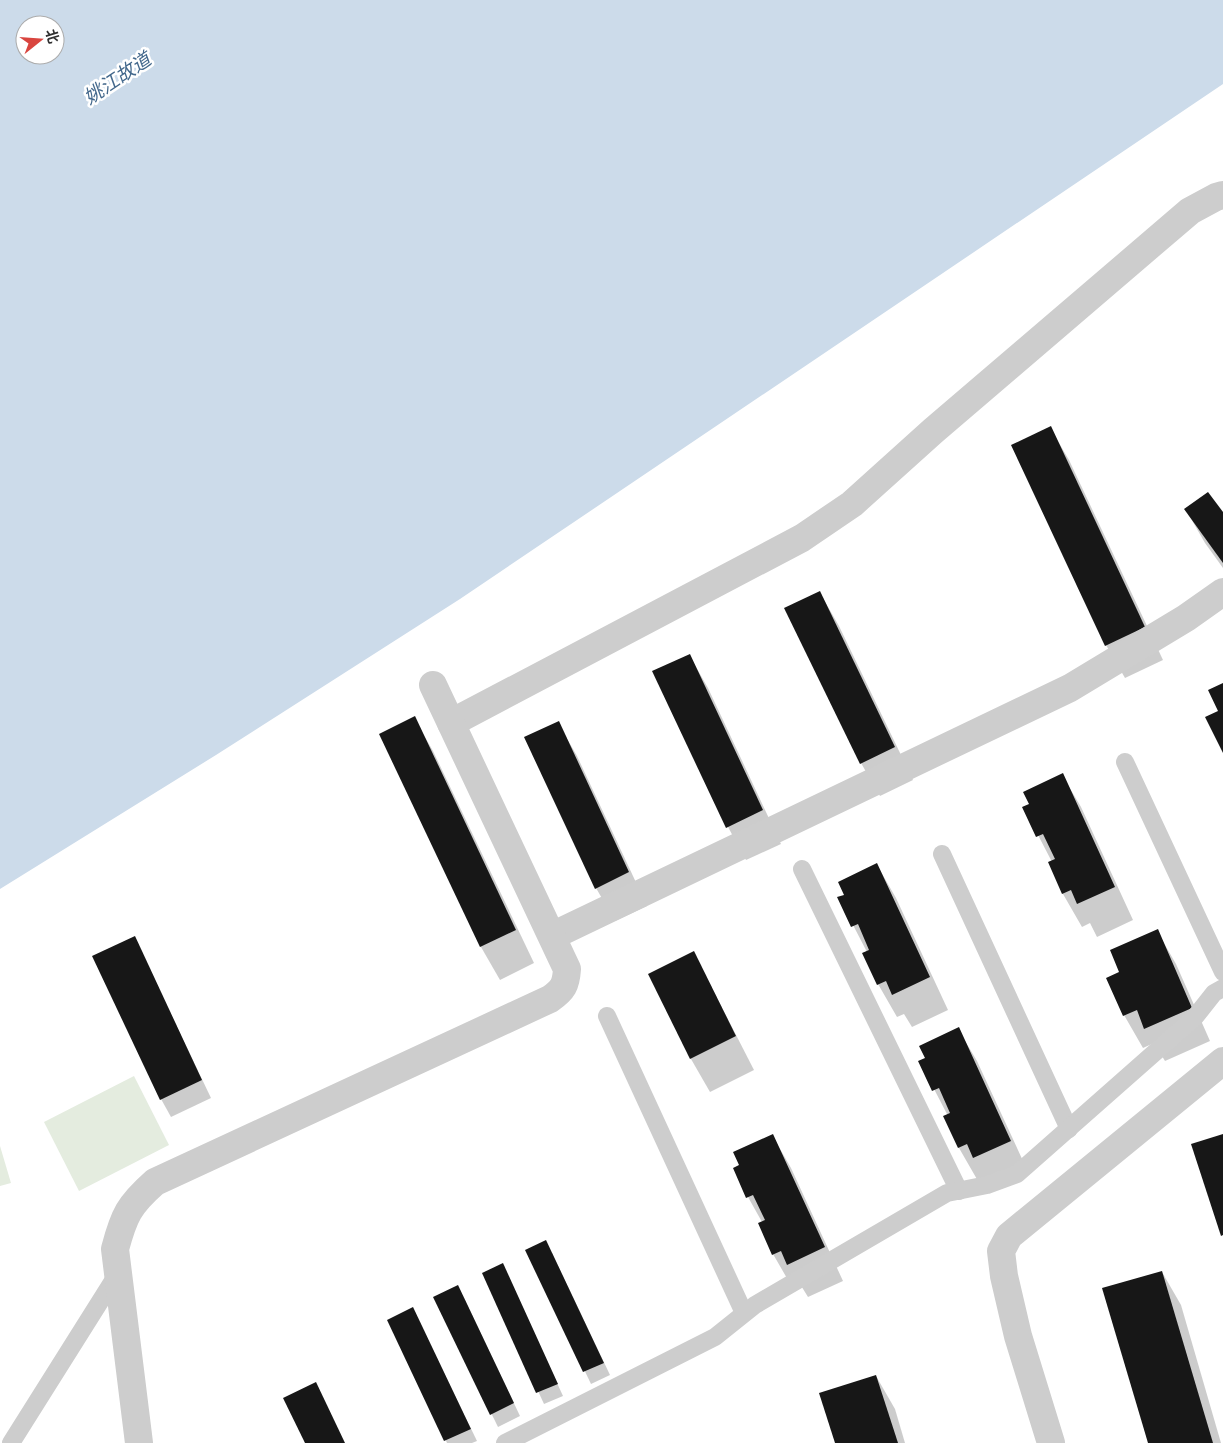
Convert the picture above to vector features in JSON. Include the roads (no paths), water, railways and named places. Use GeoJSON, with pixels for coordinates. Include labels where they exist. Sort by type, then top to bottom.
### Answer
{"type":"FeatureCollection","features":[{"type":"Feature","properties":{"kind":"street"},"geometry":{"type":"LineString","coordinates":[[451,723],[802,538],[838,514],[852,504],[1190,211],[1216,197],[1223,196]]}},
{"type":"Feature","properties":{"kind":"street"},"geometry":{"type":"LineString","coordinates":[[552,936],[1070,688],[1186,618],[1223,592]]}},
{"type":"Feature","properties":{"kind":"street"},"geometry":{"type":"LineString","coordinates":[[139,1443],[116,1249],[122,1223],[133,1202],[155,1182],[508,1020],[550,999],[562,991],[567,982],[567,969],[434,685]]}},
{"type":"Feature","properties":{"kind":"street"},"geometry":{"type":"LineString","coordinates":[[1050,1443],[1018,1336],[1004,1276],[1001,1251],[1009,1236],[1223,1061]]}},
{"type":"Feature","properties":{"kind":"lane"},"geometry":{"type":"LineString","coordinates":[[1125,762],[1223,972]]}},
{"type":"Feature","properties":{"kind":"lane"},"geometry":{"type":"LineString","coordinates":[[942,854],[1069,1129]]}},
{"type":"Feature","properties":{"kind":"lane"},"geometry":{"type":"LineString","coordinates":[[802,868],[959,1191]]}},
{"type":"Feature","properties":{"kind":"lane"},"geometry":{"type":"LineString","coordinates":[[505,1443],[716,1337],[744,1313],[947,1193],[987,1185],[1017,1174],[1195,1017],[1214,993],[1223,988]]}},
{"type":"Feature","properties":{"kind":"lane"},"geometry":{"type":"LineString","coordinates":[[607,1016],[744,1313]]}},
{"type":"Feature","properties":{"kind":"lane"},"geometry":{"type":"LineString","coordinates":[[11,1443],[118,1273]]}},
{"type":"Feature","properties":{"kind":"water","name":"姚江故道"},"geometry":{"type":"Polygon","coordinates":[[[0,0],[1223,0],[1223,84],[460,599],[216,755],[0,889],[0,0]]]}}]}
